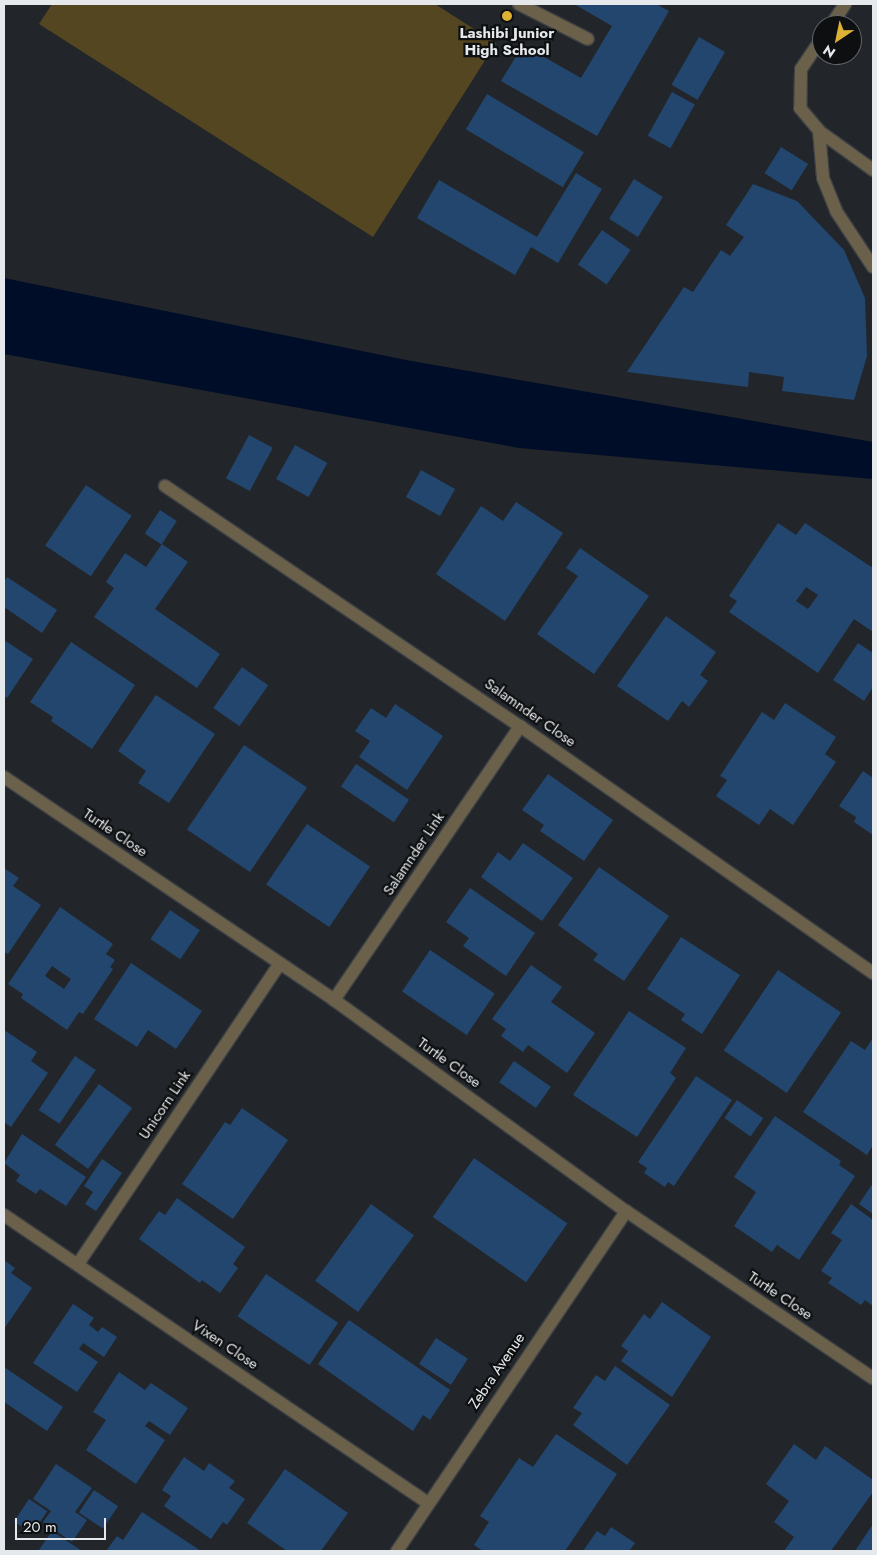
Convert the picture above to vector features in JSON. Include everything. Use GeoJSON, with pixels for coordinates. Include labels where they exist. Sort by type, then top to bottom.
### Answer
{"type":"FeatureCollection","features":[{"type":"Feature","properties":{"kind":"street"},"geometry":{"type":"LineString","coordinates":[[519,4],[588,39]]}},
{"type":"Feature","properties":{"kind":"street"},"geometry":{"type":"LineString","coordinates":[[837,15],[845,4]]}},
{"type":"Feature","properties":{"kind":"street"},"geometry":{"type":"LineString","coordinates":[[812,53],[801,69],[800,108],[819,131],[873,170]]}},
{"type":"Feature","properties":{"kind":"street"},"geometry":{"type":"LineString","coordinates":[[819,131],[823,178],[836,211],[873,267]]}},
{"type":"Feature","properties":{"kind":"street","name":"Salamnder Close"},"geometry":{"type":"LineString","coordinates":[[165,486],[520,726],[873,973]]}},
{"type":"Feature","properties":{"kind":"street","name":"Salamnder Link"},"geometry":{"type":"LineString","coordinates":[[334,1000],[520,726]]}},
{"type":"Feature","properties":{"kind":"street","name":"Turtle Close"},"geometry":{"type":"LineString","coordinates":[[4,777],[279,965],[334,1000],[626,1211],[873,1378]]}},
{"type":"Feature","properties":{"kind":"street","name":"Unicorn Link"},"geometry":{"type":"LineString","coordinates":[[78,1264],[279,965]]}},
{"type":"Feature","properties":{"kind":"street","name":"Zebra Avenue"},"geometry":{"type":"LineString","coordinates":[[396,1551],[626,1211]]}},
{"type":"Feature","properties":{"kind":"street","name":"Vixen Close"},"geometry":{"type":"LineString","coordinates":[[4,1215],[428,1503]]}},
{"type":"Feature","properties":{"kind":"shaded area"},"geometry":{"type":"Polygon","coordinates":[[[52,4],[435,4],[496,43],[373,237],[39,24],[52,4]]]}},
{"type":"Feature","properties":{"kind":"water"},"geometry":{"type":"Polygon","coordinates":[[[4,278],[406,360],[873,442],[873,479],[519,448],[4,354],[4,278]]]}},
{"type":"Feature","properties":{"kind":"building"},"geometry":{"type":"Polygon","coordinates":[[[574,4],[656,4],[669,11],[597,136],[501,81],[523,45],[581,78],[612,26],[574,4]]]}},
{"type":"Feature","properties":{"kind":"building"},"geometry":{"type":"Polygon","coordinates":[[[699,37],[725,52],[697,100],[672,85],[699,37]]]}},
{"type":"Feature","properties":{"kind":"building"},"geometry":{"type":"Polygon","coordinates":[[[672,92],[695,105],[670,148],[648,136],[672,92]]]}},
{"type":"Feature","properties":{"kind":"building"},"geometry":{"type":"Polygon","coordinates":[[[487,94],[584,152],[563,187],[466,129],[487,94]]]}},
{"type":"Feature","properties":{"kind":"building"},"geometry":{"type":"Polygon","coordinates":[[[781,147],[808,164],[792,190],[765,173],[781,147]]]}},
{"type":"Feature","properties":{"kind":"building"},"geometry":{"type":"Polygon","coordinates":[[[576,173],[602,189],[558,263],[531,247],[515,275],[417,218],[439,180],[537,237],[576,173]]]}},
{"type":"Feature","properties":{"kind":"building"},"geometry":{"type":"Polygon","coordinates":[[[634,179],[663,197],[638,237],[609,219],[634,179]]]}},
{"type":"Feature","properties":{"kind":"building"},"geometry":{"type":"Polygon","coordinates":[[[753,184],[797,201],[844,250],[865,298],[867,356],[854,400],[782,391],[784,377],[749,372],[748,387],[627,372],[684,287],[693,292],[721,250],[730,256],[744,237],[726,225],[753,184]]]}},
{"type":"Feature","properties":{"kind":"building"},"geometry":{"type":"Polygon","coordinates":[[[602,230],[631,250],[607,284],[578,264],[602,230]]]}},
{"type":"Feature","properties":{"kind":"building"},"geometry":{"type":"Polygon","coordinates":[[[249,435],[273,448],[250,491],[226,478],[249,435]]]}},
{"type":"Feature","properties":{"kind":"building"},"geometry":{"type":"Polygon","coordinates":[[[295,445],[327,463],[308,497],[276,479],[295,445]]]}},
{"type":"Feature","properties":{"kind":"building"},"geometry":{"type":"Polygon","coordinates":[[[421,470],[455,489],[440,516],[406,497],[421,470]]]}},
{"type":"Feature","properties":{"kind":"building"},"geometry":{"type":"Polygon","coordinates":[[[86,485],[132,516],[91,576],[45,546],[86,485]]]}},
{"type":"Feature","properties":{"kind":"building"},"geometry":{"type":"Polygon","coordinates":[[[516,502],[563,533],[505,621],[436,574],[481,506],[503,521],[516,502]]]}},
{"type":"Feature","properties":{"kind":"building"},"geometry":{"type":"Polygon","coordinates":[[[160,510],[177,521],[162,544],[145,533],[160,510]]]}},
{"type":"Feature","properties":{"kind":"building"},"geometry":{"type":"Polygon","coordinates":[[[778,523],[796,535],[805,523],[873,568],[873,632],[854,619],[818,673],[729,612],[737,601],[729,596],[778,523]],[[806,587],[796,601],[808,609],[818,595],[806,587]]]}},
{"type":"Feature","properties":{"kind":"building"},"geometry":{"type":"Polygon","coordinates":[[[162,544],[188,562],[155,609],[220,654],[197,688],[94,617],[114,588],[106,582],[125,553],[146,567],[162,544]]]}},
{"type":"Feature","properties":{"kind":"building"},"geometry":{"type":"Polygon","coordinates":[[[580,548],[649,596],[594,674],[537,634],[578,576],[566,568],[580,548]]]}},
{"type":"Feature","properties":{"kind":"building"},"geometry":{"type":"Polygon","coordinates":[[[7,577],[57,610],[42,633],[4,607],[4,582],[7,577]]]}},
{"type":"Feature","properties":{"kind":"building"},"geometry":{"type":"Polygon","coordinates":[[[666,616],[716,652],[700,675],[708,681],[689,707],[682,701],[668,721],[617,686],[666,616]]]}},
{"type":"Feature","properties":{"kind":"building"},"geometry":{"type":"Polygon","coordinates":[[[4,640],[33,659],[7,698],[4,696],[4,640]]]}},
{"type":"Feature","properties":{"kind":"building"},"geometry":{"type":"Polygon","coordinates":[[[71,642],[135,685],[92,749],[51,721],[53,717],[30,702],[71,642]]]}},
{"type":"Feature","properties":{"kind":"building"},"geometry":{"type":"Polygon","coordinates":[[[858,643],[873,653],[873,687],[864,701],[833,680],[858,643]]]}},
{"type":"Feature","properties":{"kind":"building"},"geometry":{"type":"Polygon","coordinates":[[[242,667],[268,685],[240,726],[213,708],[242,667]]]}},
{"type":"Feature","properties":{"kind":"building"},"geometry":{"type":"Polygon","coordinates":[[[156,695],[215,734],[169,803],[138,783],[146,771],[118,751],[156,695]]]}},
{"type":"Feature","properties":{"kind":"building"},"geometry":{"type":"Polygon","coordinates":[[[785,703],[836,737],[825,754],[836,762],[793,825],[770,809],[759,825],[716,796],[727,780],[720,776],[762,712],[774,720],[785,703]]]}},
{"type":"Feature","properties":{"kind":"building"},"geometry":{"type":"Polygon","coordinates":[[[395,704],[443,736],[407,790],[359,757],[370,741],[355,731],[371,708],[386,718],[395,704]]]}},
{"type":"Feature","properties":{"kind":"building"},"geometry":{"type":"Polygon","coordinates":[[[244,745],[307,787],[250,872],[187,830],[244,745]]]}},
{"type":"Feature","properties":{"kind":"building"},"geometry":{"type":"Polygon","coordinates":[[[356,764],[409,800],[394,822],[341,786],[356,764]]]}},
{"type":"Feature","properties":{"kind":"building"},"geometry":{"type":"Polygon","coordinates":[[[863,771],[873,778],[873,835],[854,822],[856,817],[839,806],[863,771]]]}},
{"type":"Feature","properties":{"kind":"building"},"geometry":{"type":"Polygon","coordinates":[[[548,774],[613,820],[584,861],[540,831],[544,825],[522,810],[548,774]]]}},
{"type":"Feature","properties":{"kind":"building"},"geometry":{"type":"Polygon","coordinates":[[[307,824],[370,866],[329,927],[266,885],[307,824]]]}},
{"type":"Feature","properties":{"kind":"building"},"geometry":{"type":"Polygon","coordinates":[[[523,843],[573,878],[542,921],[481,877],[498,852],[510,861],[523,843]]]}},
{"type":"Feature","properties":{"kind":"building"},"geometry":{"type":"Polygon","coordinates":[[[599,867],[669,916],[624,981],[593,960],[598,954],[558,925],[599,867]]]}},
{"type":"Feature","properties":{"kind":"building"},"geometry":{"type":"Polygon","coordinates":[[[4,868],[19,878],[13,886],[41,905],[8,954],[4,952],[4,868]]]}},
{"type":"Feature","properties":{"kind":"building"},"geometry":{"type":"Polygon","coordinates":[[[470,888],[535,933],[506,976],[463,946],[469,938],[446,922],[470,888]]]}},
{"type":"Feature","properties":{"kind":"building"},"geometry":{"type":"Polygon","coordinates":[[[60,907],[113,944],[106,954],[115,960],[110,967],[113,969],[83,1014],[79,1012],[67,1030],[21,998],[23,994],[8,984],[60,907]],[[52,966],[45,976],[64,989],[71,979],[52,966]]]}},
{"type":"Feature","properties":{"kind":"building"},"geometry":{"type":"Polygon","coordinates":[[[170,910],[200,930],[180,959],[150,939],[170,910]]]}},
{"type":"Feature","properties":{"kind":"building"},"geometry":{"type":"Polygon","coordinates":[[[681,937],[740,975],[702,1034],[681,1020],[685,1014],[647,989],[681,937]]]}},
{"type":"Feature","properties":{"kind":"building"},"geometry":{"type":"Polygon","coordinates":[[[430,950],[495,994],[467,1035],[402,991],[430,950]]]}},
{"type":"Feature","properties":{"kind":"building"},"geometry":{"type":"Polygon","coordinates":[[[131,963],[202,1011],[176,1049],[148,1030],[137,1047],[94,1019],[131,963]]]}},
{"type":"Feature","properties":{"kind":"building"},"geometry":{"type":"Polygon","coordinates":[[[531,965],[562,987],[551,1002],[595,1033],[567,1073],[528,1045],[523,1052],[501,1036],[506,1029],[492,1019],[531,965]]]}},
{"type":"Feature","properties":{"kind":"building"},"geometry":{"type":"Polygon","coordinates":[[[778,970],[841,1012],[787,1093],[724,1050],[778,970]]]}},
{"type":"Feature","properties":{"kind":"building"},"geometry":{"type":"Polygon","coordinates":[[[629,1011],[686,1048],[670,1073],[676,1078],[637,1137],[573,1095],[629,1011]]]}},
{"type":"Feature","properties":{"kind":"building"},"geometry":{"type":"Polygon","coordinates":[[[4,1030],[37,1052],[31,1061],[48,1073],[11,1127],[4,1122],[4,1030]]]}},
{"type":"Feature","properties":{"kind":"building"},"geometry":{"type":"Polygon","coordinates":[[[873,1038],[873,1145],[867,1155],[803,1112],[851,1041],[865,1050],[873,1038]]]}},
{"type":"Feature","properties":{"kind":"building"},"geometry":{"type":"Polygon","coordinates":[[[75,1056],[96,1070],[59,1124],[39,1110],[75,1056]]]}},
{"type":"Feature","properties":{"kind":"building"},"geometry":{"type":"Polygon","coordinates":[[[514,1061],[551,1087],[536,1108],[499,1082],[514,1061]]]}},
{"type":"Feature","properties":{"kind":"building"},"geometry":{"type":"Polygon","coordinates":[[[696,1076],[732,1100],[674,1186],[668,1182],[665,1187],[644,1173],[647,1168],[638,1162],[696,1076]]]}},
{"type":"Feature","properties":{"kind":"building"},"geometry":{"type":"Polygon","coordinates":[[[99,1084],[132,1108],[88,1169],[55,1145],[99,1084]]]}},
{"type":"Feature","properties":{"kind":"building"},"geometry":{"type":"Polygon","coordinates":[[[737,1100],[763,1118],[751,1136],[724,1118],[737,1100]]]}},
{"type":"Feature","properties":{"kind":"building"},"geometry":{"type":"Polygon","coordinates":[[[242,1108],[288,1140],[233,1219],[182,1184],[225,1122],[230,1125],[242,1108]]]}},
{"type":"Feature","properties":{"kind":"building"},"geometry":{"type":"Polygon","coordinates":[[[775,1116],[841,1161],[839,1165],[855,1176],[799,1260],[777,1245],[772,1252],[734,1226],[756,1192],[734,1177],[775,1116]]]}},
{"type":"Feature","properties":{"kind":"building"},"geometry":{"type":"Polygon","coordinates":[[[22,1134],[86,1177],[66,1206],[40,1189],[36,1194],[16,1181],[20,1175],[4,1163],[22,1134]]]}},
{"type":"Feature","properties":{"kind":"building"},"geometry":{"type":"Polygon","coordinates":[[[474,1158],[567,1223],[526,1282],[433,1217],[474,1158]]]}},
{"type":"Feature","properties":{"kind":"building"},"geometry":{"type":"Polygon","coordinates":[[[102,1159],[122,1173],[96,1211],[85,1204],[93,1192],[84,1186],[102,1159]]]}},
{"type":"Feature","properties":{"kind":"building"},"geometry":{"type":"Polygon","coordinates":[[[873,1183],[873,1214],[859,1204],[873,1183]]]}},
{"type":"Feature","properties":{"kind":"building"},"geometry":{"type":"Polygon","coordinates":[[[177,1198],[245,1247],[233,1264],[238,1268],[220,1293],[202,1280],[200,1283],[139,1239],[159,1211],[165,1215],[177,1198]]]}},
{"type":"Feature","properties":{"kind":"building"},"geometry":{"type":"Polygon","coordinates":[[[371,1204],[414,1235],[358,1312],[315,1281],[371,1204]]]}},
{"type":"Feature","properties":{"kind":"building"},"geometry":{"type":"Polygon","coordinates":[[[851,1204],[873,1220],[873,1306],[865,1300],[861,1305],[828,1283],[832,1278],[821,1271],[842,1240],[831,1233],[851,1204]]]}},
{"type":"Feature","properties":{"kind":"building"},"geometry":{"type":"Polygon","coordinates":[[[4,1260],[15,1268],[11,1273],[32,1288],[4,1329],[4,1260]]]}},
{"type":"Feature","properties":{"kind":"building"},"geometry":{"type":"Polygon","coordinates":[[[266,1274],[338,1323],[310,1365],[237,1316],[266,1274]]]}},
{"type":"Feature","properties":{"kind":"building"},"geometry":{"type":"Polygon","coordinates":[[[662,1302],[711,1337],[672,1397],[621,1361],[628,1351],[621,1346],[644,1314],[650,1319],[662,1302]]]}},
{"type":"Feature","properties":{"kind":"building"},"geometry":{"type":"Polygon","coordinates":[[[73,1304],[94,1318],[89,1325],[98,1332],[102,1327],[117,1337],[104,1357],[83,1343],[79,1349],[98,1362],[77,1392],[33,1363],[73,1304]]]}},
{"type":"Feature","properties":{"kind":"building"},"geometry":{"type":"Polygon","coordinates":[[[349,1320],[450,1390],[430,1420],[423,1415],[413,1431],[318,1364],[349,1320]]]}},
{"type":"Feature","properties":{"kind":"building"},"geometry":{"type":"Polygon","coordinates":[[[436,1338],[468,1359],[451,1385],[419,1364],[436,1338]]]}},
{"type":"Feature","properties":{"kind":"building"},"geometry":{"type":"Polygon","coordinates":[[[615,1366],[670,1405],[627,1465],[573,1425],[582,1413],[573,1408],[596,1375],[605,1381],[615,1366]]]}},
{"type":"Feature","properties":{"kind":"building"},"geometry":{"type":"Polygon","coordinates":[[[4,1367],[63,1407],[47,1431],[4,1402],[4,1367]]]}},
{"type":"Feature","properties":{"kind":"building"},"geometry":{"type":"Polygon","coordinates":[[[119,1372],[145,1390],[151,1383],[188,1408],[170,1435],[149,1421],[145,1426],[165,1440],[136,1484],[86,1450],[106,1420],[93,1412],[119,1372]]]}},
{"type":"Feature","properties":{"kind":"building"},"geometry":{"type":"Polygon","coordinates":[[[556,1434],[617,1474],[565,1551],[483,1551],[474,1545],[489,1522],[480,1516],[519,1458],[533,1467],[556,1434]]]}},
{"type":"Feature","properties":{"kind":"building"},"geometry":{"type":"Polygon","coordinates":[[[794,1444],[816,1460],[825,1446],[873,1480],[873,1492],[831,1551],[784,1551],[794,1537],[774,1522],[789,1501],[766,1484],[794,1444]]]}},
{"type":"Feature","properties":{"kind":"building"},"geometry":{"type":"Polygon","coordinates":[[[184,1457],[204,1471],[209,1463],[235,1481],[229,1488],[245,1499],[227,1525],[223,1522],[211,1539],[164,1506],[171,1496],[162,1490],[184,1457]]]}},
{"type":"Feature","properties":{"kind":"building"},"geometry":{"type":"Polygon","coordinates":[[[56,1464],[92,1488],[75,1512],[87,1520],[72,1542],[43,1522],[51,1511],[33,1499],[56,1464]]]}},
{"type":"Feature","properties":{"kind":"building"},"geometry":{"type":"Polygon","coordinates":[[[285,1469],[348,1513],[321,1551],[287,1551],[247,1523],[285,1469]]]}},
{"type":"Feature","properties":{"kind":"building"},"geometry":{"type":"Polygon","coordinates":[[[94,1490],[118,1506],[103,1529],[79,1512],[94,1490]]]}},
{"type":"Feature","properties":{"kind":"building"},"geometry":{"type":"Polygon","coordinates":[[[29,1499],[47,1511],[32,1534],[14,1521],[29,1499]]]}},
{"type":"Feature","properties":{"kind":"building"},"geometry":{"type":"Polygon","coordinates":[[[142,1512],[201,1551],[106,1551],[117,1536],[123,1540],[142,1512]]]}},
{"type":"Feature","properties":{"kind":"building"},"geometry":{"type":"Polygon","coordinates":[[[873,1524],[873,1551],[855,1551],[873,1524]]]}},
{"type":"Feature","properties":{"kind":"building"},"geometry":{"type":"Polygon","coordinates":[[[611,1527],[635,1543],[629,1551],[583,1551],[597,1531],[605,1536],[611,1527]]]}},
{"type":"Feature","properties":{"kind":"building"},"geometry":{"type":"Polygon","coordinates":[[[52,1531],[82,1551],[39,1550],[52,1531]]]}},
{"type":"Feature","properties":{"kind":"place","name":"Lashibi Junior High School"},"geometry":{"type":"Point","coordinates":[507,16]}}]}
